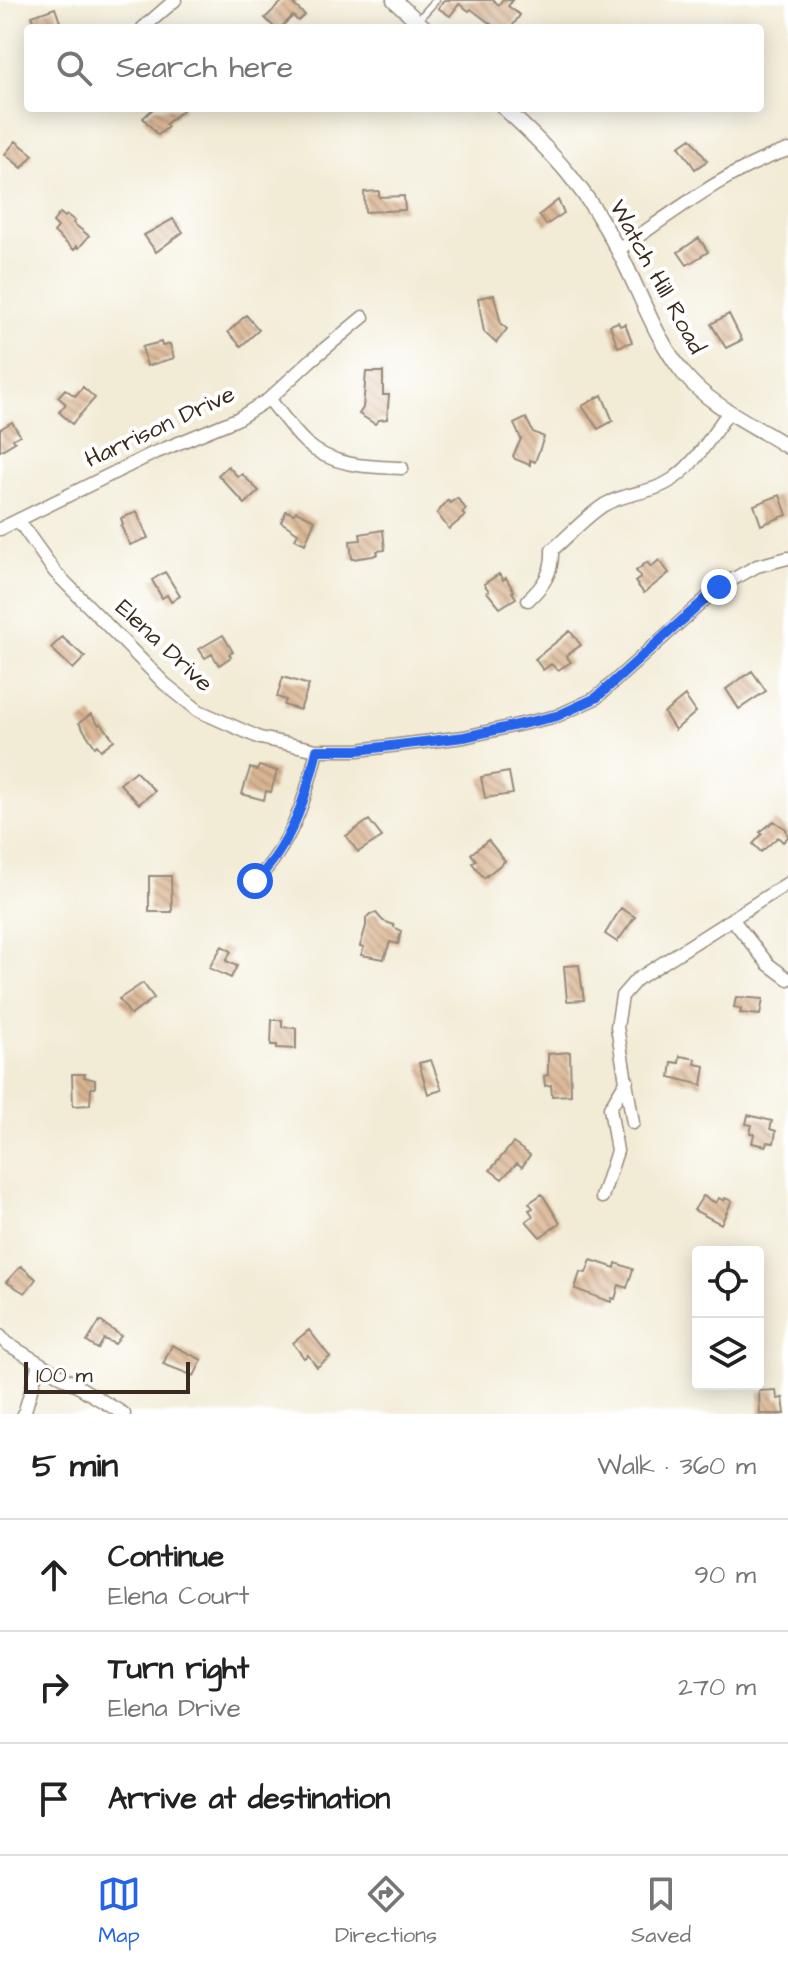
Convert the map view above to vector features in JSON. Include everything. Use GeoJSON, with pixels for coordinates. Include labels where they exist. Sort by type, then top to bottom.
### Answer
{"type":"FeatureCollection","features":[{"type":"Feature","properties":{"kind":"street"},"geometry":{"type":"LineString","coordinates":[[148,24],[175,0]]}},
{"type":"Feature","properties":{"kind":"street"},"geometry":{"type":"LineString","coordinates":[[394,0],[422,24]]}},
{"type":"Feature","properties":{"kind":"street","name":"Watch Hill Road"},"geometry":{"type":"LineString","coordinates":[[508,112],[551,150],[585,191],[618,250],[654,327],[686,377],[728,413],[752,423],[788,447]]}},
{"type":"Feature","properties":{"kind":"street"},"geometry":{"type":"LineString","coordinates":[[618,250],[725,179],[763,158],[788,150]]}},
{"type":"Feature","properties":{"kind":"street","name":"Harrison Drive"},"geometry":{"type":"LineString","coordinates":[[0,529],[152,454],[237,419],[269,399],[363,317]]}},
{"type":"Feature","properties":{"kind":"street"},"geometry":{"type":"LineString","coordinates":[[269,399],[307,444],[330,458],[348,464],[402,468]]}},
{"type":"Feature","properties":{"kind":"street"},"geometry":{"type":"LineString","coordinates":[[528,600],[543,586],[553,566],[552,550],[603,506],[622,497],[658,488],[675,478],[693,462],[728,413]]}},
{"type":"Feature","properties":{"kind":"street","name":"Elena Drive"},"geometry":{"type":"LineString","coordinates":[[18,520],[55,572],[165,684],[199,711],[260,738],[317,750],[358,750],[464,737],[557,716],[596,698],[719,587],[757,566],[788,558]]}},
{"type":"Feature","properties":{"kind":"street"},"geometry":{"type":"LineString","coordinates":[[255,881],[271,864],[289,835],[308,789],[317,750]]}},
{"type":"Feature","properties":{"kind":"street"},"geometry":{"type":"LineString","coordinates":[[633,1123],[617,1027],[622,996],[636,980],[788,883]]}},
{"type":"Feature","properties":{"kind":"street"},"geometry":{"type":"LineString","coordinates":[[733,920],[768,964],[788,979]]}},
{"type":"Feature","properties":{"kind":"street"},"geometry":{"type":"LineString","coordinates":[[602,1197],[617,1151],[610,1108],[627,1080]]}},
{"type":"Feature","properties":{"kind":"street"},"geometry":{"type":"LineString","coordinates":[[0,1336],[6,1343],[124,1414]]}},
{"type":"Feature","properties":{"kind":"street"},"geometry":{"type":"LineString","coordinates":[[24,1414],[39,1363]]}},
{"type":"Feature","properties":{"kind":"lane"},"geometry":{"type":"LineString","coordinates":[[422,24],[436,0]]}},
{"type":"Feature","properties":{"kind":"building"},"geometry":{"type":"Polygon","coordinates":[[[284,0],[299,0],[294,5],[305,15],[298,21],[293,16],[284,24],[271,24],[265,18],[284,0]]]}},
{"type":"Feature","properties":{"kind":"building"},"geometry":{"type":"Polygon","coordinates":[[[444,0],[493,0],[499,5],[502,0],[513,0],[508,6],[520,15],[514,24],[491,24],[459,4],[450,16],[438,8],[444,0]]]}},
{"type":"Feature","properties":{"kind":"building"},"geometry":{"type":"Polygon","coordinates":[[[55,8],[60,22],[35,24],[32,16],[55,8]]]}},
{"type":"Feature","properties":{"kind":"building"},"geometry":{"type":"Polygon","coordinates":[[[150,112],[180,112],[158,135],[143,118],[150,112]]]}},
{"type":"Feature","properties":{"kind":"building"},"geometry":{"type":"Polygon","coordinates":[[[691,138],[707,161],[695,169],[679,146],[691,138]]]}},
{"type":"Feature","properties":{"kind":"building"},"geometry":{"type":"Polygon","coordinates":[[[16,141],[33,155],[22,168],[5,154],[16,141]]]}},
{"type":"Feature","properties":{"kind":"building"},"geometry":{"type":"Polygon","coordinates":[[[379,191],[379,197],[404,196],[405,210],[365,212],[364,192],[379,191]]]}},
{"type":"Feature","properties":{"kind":"building"},"geometry":{"type":"Polygon","coordinates":[[[558,200],[564,213],[546,225],[539,215],[558,200]]]}},
{"type":"Feature","properties":{"kind":"building"},"geometry":{"type":"Polygon","coordinates":[[[60,213],[75,221],[73,223],[89,236],[79,248],[77,246],[74,250],[54,232],[58,227],[53,222],[60,213]]]}},
{"type":"Feature","properties":{"kind":"building"},"geometry":{"type":"Polygon","coordinates":[[[173,219],[183,232],[156,252],[144,235],[173,219]]]}},
{"type":"Feature","properties":{"kind":"building"},"geometry":{"type":"Polygon","coordinates":[[[699,238],[708,252],[687,265],[678,252],[699,238]]]}},
{"type":"Feature","properties":{"kind":"building"},"geometry":{"type":"Polygon","coordinates":[[[494,295],[501,324],[507,329],[496,343],[484,332],[478,298],[494,295]]]}},
{"type":"Feature","properties":{"kind":"building"},"geometry":{"type":"Polygon","coordinates":[[[729,314],[742,340],[726,348],[711,324],[729,314]]]}},
{"type":"Feature","properties":{"kind":"building"},"geometry":{"type":"Polygon","coordinates":[[[246,315],[259,330],[241,346],[228,332],[246,315]]]}},
{"type":"Feature","properties":{"kind":"building"},"geometry":{"type":"Polygon","coordinates":[[[618,322],[620,326],[625,324],[632,342],[618,347],[610,325],[618,322]]]}},
{"type":"Feature","properties":{"kind":"building"},"geometry":{"type":"Polygon","coordinates":[[[161,342],[162,346],[170,344],[174,358],[147,366],[142,347],[161,342]]]}},
{"type":"Feature","properties":{"kind":"building"},"geometry":{"type":"Polygon","coordinates":[[[366,372],[383,372],[383,395],[389,395],[387,419],[375,424],[359,414],[363,408],[366,372]]]}},
{"type":"Feature","properties":{"kind":"building"},"geometry":{"type":"Polygon","coordinates":[[[83,387],[95,398],[72,424],[59,412],[66,404],[58,397],[65,389],[75,396],[83,387]]]}},
{"type":"Feature","properties":{"kind":"building"},"geometry":{"type":"Polygon","coordinates":[[[602,395],[613,421],[598,429],[582,406],[602,395]]]}},
{"type":"Feature","properties":{"kind":"building"},"geometry":{"type":"Polygon","coordinates":[[[526,418],[533,432],[544,437],[535,462],[530,460],[530,465],[513,456],[521,439],[514,424],[526,418]]]}},
{"type":"Feature","properties":{"kind":"building"},"geometry":{"type":"Polygon","coordinates":[[[12,422],[20,435],[0,451],[0,429],[12,422]]]}},
{"type":"Feature","properties":{"kind":"building"},"geometry":{"type":"Polygon","coordinates":[[[228,466],[238,477],[242,474],[259,491],[245,504],[218,475],[228,466]]]}},
{"type":"Feature","properties":{"kind":"building"},"geometry":{"type":"Polygon","coordinates":[[[780,495],[787,515],[761,525],[754,505],[780,495]]]}},
{"type":"Feature","properties":{"kind":"building"},"geometry":{"type":"Polygon","coordinates":[[[457,498],[466,509],[462,513],[465,516],[449,529],[437,513],[448,500],[450,503],[457,498]]]}},
{"type":"Feature","properties":{"kind":"building"},"geometry":{"type":"Polygon","coordinates":[[[286,511],[294,514],[296,511],[315,520],[305,544],[295,539],[298,533],[281,522],[286,511]]]}},
{"type":"Feature","properties":{"kind":"building"},"geometry":{"type":"Polygon","coordinates":[[[137,512],[148,538],[130,545],[121,526],[121,518],[137,512]]]}},
{"type":"Feature","properties":{"kind":"building"},"geometry":{"type":"Polygon","coordinates":[[[383,530],[385,550],[377,551],[378,554],[373,556],[352,559],[350,541],[361,540],[360,534],[383,530]]]}},
{"type":"Feature","properties":{"kind":"building"},"geometry":{"type":"Polygon","coordinates":[[[659,560],[669,573],[644,593],[635,582],[641,577],[636,571],[647,562],[651,567],[659,560]]]}},
{"type":"Feature","properties":{"kind":"building"},"geometry":{"type":"Polygon","coordinates":[[[165,572],[180,596],[171,602],[167,595],[162,598],[152,580],[165,572]]]}},
{"type":"Feature","properties":{"kind":"building"},"geometry":{"type":"Polygon","coordinates":[[[499,574],[503,580],[506,578],[516,598],[500,608],[484,584],[499,574]]]}},
{"type":"Feature","properties":{"kind":"building"},"geometry":{"type":"Polygon","coordinates":[[[570,631],[581,645],[566,656],[571,662],[558,670],[551,664],[543,670],[535,659],[570,631]]]}},
{"type":"Feature","properties":{"kind":"building"},"geometry":{"type":"Polygon","coordinates":[[[223,635],[233,652],[219,665],[212,654],[205,658],[199,649],[223,635]]]}},
{"type":"Feature","properties":{"kind":"building"},"geometry":{"type":"Polygon","coordinates":[[[62,637],[85,657],[73,669],[51,648],[62,637]]]}},
{"type":"Feature","properties":{"kind":"building"},"geometry":{"type":"Polygon","coordinates":[[[752,671],[766,691],[739,709],[726,689],[752,671]]]}},
{"type":"Feature","properties":{"kind":"building"},"geometry":{"type":"Polygon","coordinates":[[[283,677],[309,685],[300,710],[284,705],[286,700],[277,697],[283,677]]]}},
{"type":"Feature","properties":{"kind":"building"},"geometry":{"type":"Polygon","coordinates":[[[685,696],[696,712],[675,730],[664,713],[685,696]]]}},
{"type":"Feature","properties":{"kind":"building"},"geometry":{"type":"Polygon","coordinates":[[[91,714],[114,740],[101,750],[97,745],[95,747],[79,723],[91,714]]]}},
{"type":"Feature","properties":{"kind":"building"},"geometry":{"type":"Polygon","coordinates":[[[259,766],[277,771],[271,792],[266,791],[264,800],[242,794],[250,768],[257,770],[259,766]]]}},
{"type":"Feature","properties":{"kind":"building"},"geometry":{"type":"Polygon","coordinates":[[[135,771],[155,791],[139,804],[120,784],[135,771]]]}},
{"type":"Feature","properties":{"kind":"building"},"geometry":{"type":"Polygon","coordinates":[[[509,772],[513,794],[485,798],[481,777],[509,772]]]}},
{"type":"Feature","properties":{"kind":"building"},"geometry":{"type":"Polygon","coordinates":[[[369,820],[382,837],[358,852],[346,836],[369,820]]]}},
{"type":"Feature","properties":{"kind":"building"},"geometry":{"type":"Polygon","coordinates":[[[774,821],[786,829],[788,837],[783,842],[778,837],[761,852],[753,844],[762,834],[760,832],[774,821]]]}},
{"type":"Feature","properties":{"kind":"building"},"geometry":{"type":"Polygon","coordinates":[[[488,840],[505,861],[484,878],[472,863],[476,860],[471,854],[488,840]]]}},
{"type":"Feature","properties":{"kind":"building"},"geometry":{"type":"Polygon","coordinates":[[[149,876],[171,876],[172,912],[149,912],[149,876]]]}},
{"type":"Feature","properties":{"kind":"building"},"geometry":{"type":"Polygon","coordinates":[[[621,908],[635,917],[617,942],[605,934],[621,908]]]}},
{"type":"Feature","properties":{"kind":"building"},"geometry":{"type":"Polygon","coordinates":[[[376,913],[383,921],[401,931],[398,944],[390,942],[384,959],[361,955],[366,918],[376,913]]]}},
{"type":"Feature","properties":{"kind":"building"},"geometry":{"type":"Polygon","coordinates":[[[222,946],[231,951],[226,961],[237,966],[231,978],[209,968],[222,946]]]}},
{"type":"Feature","properties":{"kind":"building"},"geometry":{"type":"Polygon","coordinates":[[[579,965],[584,1000],[567,1001],[564,966],[579,965]]]}},
{"type":"Feature","properties":{"kind":"building"},"geometry":{"type":"Polygon","coordinates":[[[143,983],[154,998],[131,1015],[119,999],[143,983]]]}},
{"type":"Feature","properties":{"kind":"building"},"geometry":{"type":"Polygon","coordinates":[[[736,997],[763,999],[760,1015],[740,1013],[741,1009],[734,1007],[736,997]]]}},
{"type":"Feature","properties":{"kind":"building"},"geometry":{"type":"Polygon","coordinates":[[[272,1020],[282,1020],[282,1027],[296,1028],[296,1049],[271,1045],[272,1020]]]}},
{"type":"Feature","properties":{"kind":"building"},"geometry":{"type":"Polygon","coordinates":[[[570,1052],[571,1095],[552,1096],[551,1085],[545,1086],[544,1076],[548,1075],[548,1054],[570,1052]]]}},
{"type":"Feature","properties":{"kind":"building"},"geometry":{"type":"Polygon","coordinates":[[[680,1056],[696,1059],[695,1064],[705,1066],[702,1085],[670,1077],[672,1062],[679,1063],[680,1056]]]}},
{"type":"Feature","properties":{"kind":"building"},"geometry":{"type":"Polygon","coordinates":[[[431,1060],[442,1090],[428,1094],[419,1063],[431,1060]]]}},
{"type":"Feature","properties":{"kind":"building"},"geometry":{"type":"Polygon","coordinates":[[[72,1074],[85,1074],[84,1077],[95,1080],[90,1105],[73,1106],[72,1074]]]}},
{"type":"Feature","properties":{"kind":"building"},"geometry":{"type":"Polygon","coordinates":[[[748,1115],[772,1121],[770,1129],[776,1131],[774,1143],[767,1142],[766,1146],[752,1143],[752,1125],[746,1124],[748,1115]]]}},
{"type":"Feature","properties":{"kind":"building"},"geometry":{"type":"Polygon","coordinates":[[[513,1143],[530,1155],[522,1167],[517,1163],[502,1179],[490,1170],[513,1143]]]}},
{"type":"Feature","properties":{"kind":"building"},"geometry":{"type":"Polygon","coordinates":[[[542,1194],[560,1223],[540,1237],[526,1221],[533,1216],[529,1203],[542,1194]]]}},
{"type":"Feature","properties":{"kind":"building"},"geometry":{"type":"Polygon","coordinates":[[[703,1196],[716,1203],[719,1198],[732,1201],[721,1224],[694,1210],[703,1196]]]}},
{"type":"Feature","properties":{"kind":"building"},"geometry":{"type":"Polygon","coordinates":[[[591,1260],[615,1268],[616,1263],[633,1269],[627,1288],[619,1285],[611,1302],[575,1289],[580,1272],[586,1273],[591,1260]]]}},
{"type":"Feature","properties":{"kind":"building"},"geometry":{"type":"Polygon","coordinates":[[[21,1266],[36,1279],[25,1293],[6,1282],[21,1266]]]}},
{"type":"Feature","properties":{"kind":"building"},"geometry":{"type":"Polygon","coordinates":[[[100,1321],[121,1336],[115,1344],[104,1339],[98,1349],[87,1342],[100,1321]]]}},
{"type":"Feature","properties":{"kind":"building"},"geometry":{"type":"Polygon","coordinates":[[[309,1330],[330,1357],[317,1367],[308,1355],[304,1358],[293,1343],[309,1330]]]}},
{"type":"Feature","properties":{"kind":"building"},"geometry":{"type":"Polygon","coordinates":[[[172,1345],[202,1360],[194,1376],[163,1364],[172,1345]]]}},
{"type":"Feature","properties":{"kind":"building"},"geometry":{"type":"Polygon","coordinates":[[[776,1390],[777,1399],[783,1398],[785,1414],[760,1414],[759,1391],[776,1390]]]}},
{"type":"Feature","properties":{"kind":"route"},"geometry":{"type":"LineString","coordinates":[[255,881],[271,864],[289,835],[308,789],[317,750],[358,750],[464,737],[557,716],[596,698],[719,587]]}}]}
